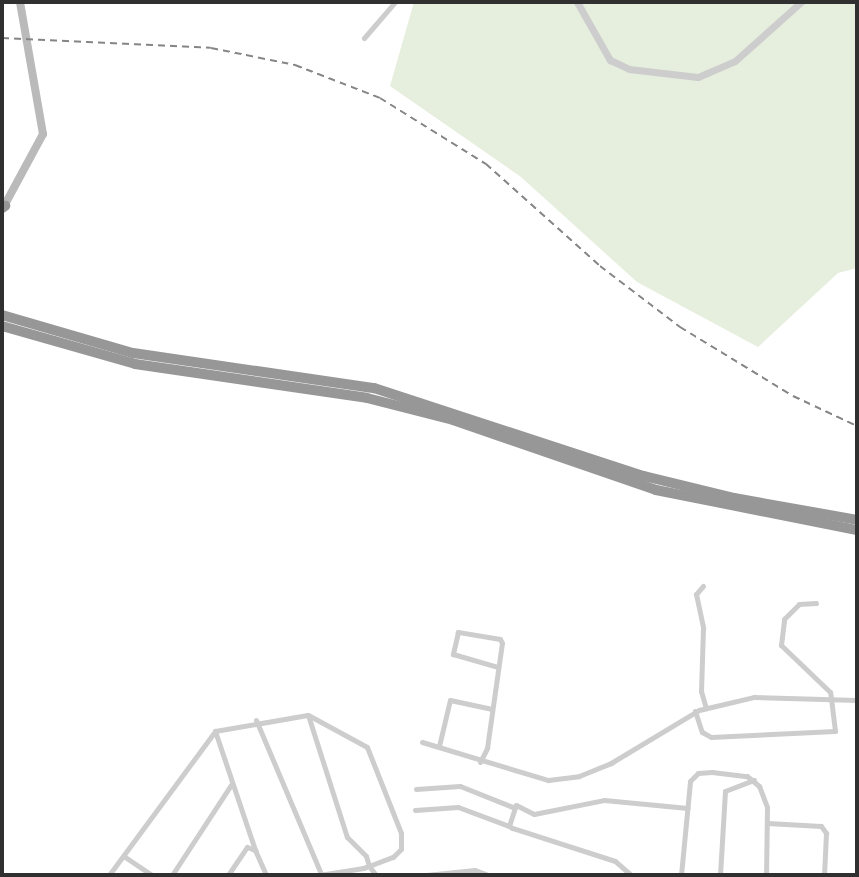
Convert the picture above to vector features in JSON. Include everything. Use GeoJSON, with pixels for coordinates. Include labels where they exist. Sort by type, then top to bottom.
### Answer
{"type":"FeatureCollection","features":[{"type":"Feature","properties":{"kind":"highway"},"geometry":{"type":"LineString","coordinates":[[2,315],[16,326]]}},
{"type":"Feature","properties":{"kind":"highway"},"geometry":{"type":"LineString","coordinates":[[2,326],[16,326],[135,364],[367,398],[453,420],[656,489],[857,530]]}},
{"type":"Feature","properties":{"kind":"highway"},"geometry":{"type":"LineString","coordinates":[[48,337],[156,357],[374,388],[645,476],[734,498],[857,520]]}},
{"type":"Feature","properties":{"kind":"main road"},"geometry":{"type":"LineString","coordinates":[[3,208],[43,134],[20,2]]}},
{"type":"Feature","properties":{"kind":"street"},"geometry":{"type":"LineString","coordinates":[[364,38],[395,2]]}},
{"type":"Feature","properties":{"kind":"street"},"geometry":{"type":"LineString","coordinates":[[577,2],[610,60],[629,69],[698,77],[735,61],[801,2]]}},
{"type":"Feature","properties":{"kind":"street"},"geometry":{"type":"LineString","coordinates":[[703,586],[696,594],[703,628],[701,691],[706,708]]}},
{"type":"Feature","properties":{"kind":"street"},"geometry":{"type":"LineString","coordinates":[[695,711],[706,737],[829,732],[837,729],[834,699],[820,680],[781,645],[784,619],[799,604],[816,603]]}},
{"type":"Feature","properties":{"kind":"street"},"geometry":{"type":"LineString","coordinates":[[480,762],[487,748],[498,667],[500,639],[458,632],[453,654],[498,667]]}},
{"type":"Feature","properties":{"kind":"street"},"geometry":{"type":"LineString","coordinates":[[422,742],[480,762],[548,780],[579,776],[611,762],[695,711],[706,708],[754,698],[857,700]]}},
{"type":"Feature","properties":{"kind":"street"},"geometry":{"type":"LineString","coordinates":[[439,747],[450,700],[492,709]]}},
{"type":"Feature","properties":{"kind":"street"},"geometry":{"type":"LineString","coordinates":[[109,875],[125,857],[215,731],[256,720],[308,715],[367,747],[398,822],[401,849],[369,866],[320,875],[256,720]]}},
{"type":"Feature","properties":{"kind":"street"},"geometry":{"type":"LineString","coordinates":[[308,715],[346,837],[376,875]]}},
{"type":"Feature","properties":{"kind":"street"},"geometry":{"type":"LineString","coordinates":[[215,731],[231,785],[266,875]]}},
{"type":"Feature","properties":{"kind":"street"},"geometry":{"type":"LineString","coordinates":[[681,875],[690,781],[698,774],[740,774],[754,780],[765,801],[766,875]]}},
{"type":"Feature","properties":{"kind":"street"},"geometry":{"type":"LineString","coordinates":[[720,875],[725,791],[754,780]]}},
{"type":"Feature","properties":{"kind":"street"},"geometry":{"type":"LineString","coordinates":[[172,875],[231,785]]}},
{"type":"Feature","properties":{"kind":"street"},"geometry":{"type":"LineString","coordinates":[[416,789],[460,786],[534,814],[619,799],[688,808]]}},
{"type":"Feature","properties":{"kind":"street"},"geometry":{"type":"LineString","coordinates":[[415,810],[458,807],[576,852],[615,861],[631,875]]}},
{"type":"Feature","properties":{"kind":"street"},"geometry":{"type":"LineString","coordinates":[[509,826],[515,808]]}},
{"type":"Feature","properties":{"kind":"street"},"geometry":{"type":"LineString","coordinates":[[767,822],[821,826],[825,833],[824,875]]}},
{"type":"Feature","properties":{"kind":"street"},"geometry":{"type":"LineString","coordinates":[[228,875],[247,847],[255,850]]}},
{"type":"Feature","properties":{"kind":"street"},"geometry":{"type":"LineString","coordinates":[[125,857],[152,875]]}},
{"type":"Feature","properties":{"kind":"street"},"geometry":{"type":"LineString","coordinates":[[426,875],[475,870],[488,875]]}},
{"type":"Feature","properties":{"kind":"green space"},"geometry":{"type":"Polygon","coordinates":[[[414,2],[857,2],[857,268],[838,273],[758,347],[637,282],[521,177],[390,86],[414,2]]]}},
{"type":"Feature","properties":{"kind":"railway"},"geometry":{"type":"LineString","coordinates":[[2,38],[211,48],[295,65],[380,98],[486,164],[600,266],[680,327],[793,396],[857,426]]}}]}
